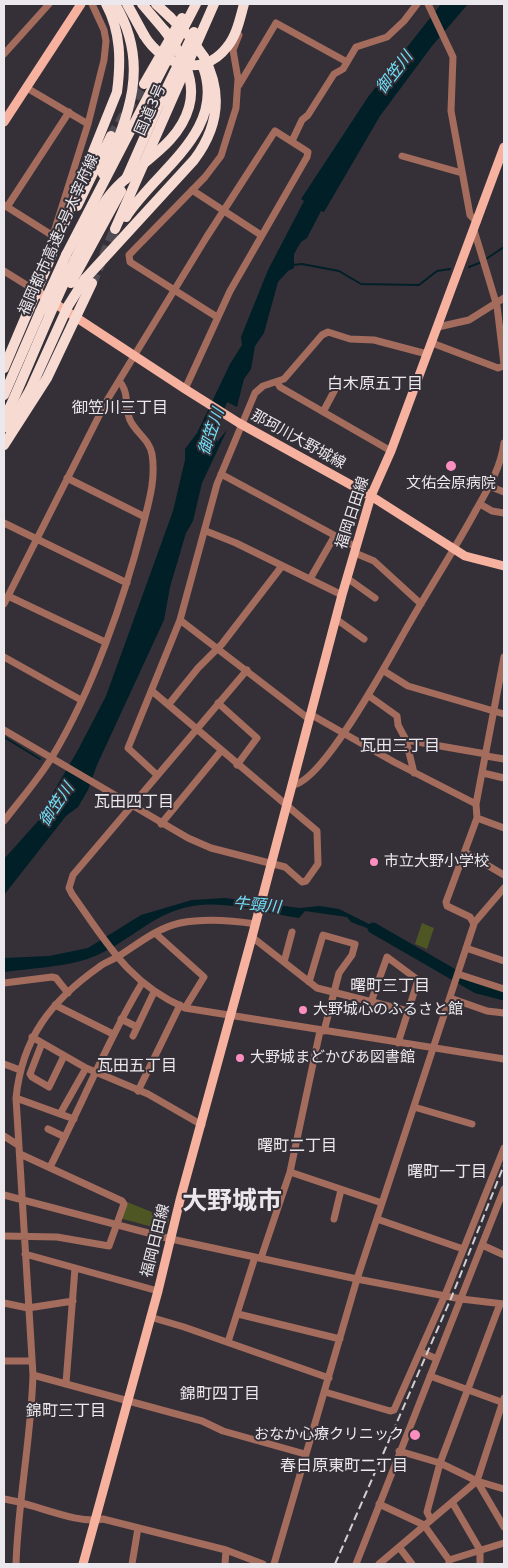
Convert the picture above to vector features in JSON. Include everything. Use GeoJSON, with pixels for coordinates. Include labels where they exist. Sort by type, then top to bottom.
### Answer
{"type":"FeatureCollection","features":[{"type":"Feature","properties":{"kind":"highway"},"geometry":{"type":"LineString","coordinates":[[46,269],[117,92],[120,47],[106,4]]}},
{"type":"Feature","properties":{"kind":"highway"},"geometry":{"type":"LineString","coordinates":[[115,4],[128,32],[134,68],[132,102],[118,141]]}},
{"type":"Feature","properties":{"kind":"highway"},"geometry":{"type":"LineString","coordinates":[[127,4],[144,34],[158,53],[170,61],[184,65],[199,65],[215,58],[227,48],[244,4]]}},
{"type":"Feature","properties":{"kind":"highway"},"geometry":{"type":"LineString","coordinates":[[10,408],[66,279],[98,213],[123,181],[166,144],[186,116],[191,97],[190,78],[184,60],[142,4]]}},
{"type":"Feature","properties":{"kind":"highway"},"geometry":{"type":"LineString","coordinates":[[4,437],[30,390],[68,306],[194,160],[208,140],[214,120],[216,97],[213,76],[180,27],[156,4]]}},
{"type":"Feature","properties":{"kind":"highway","name":"国道3号"},"geometry":{"type":"LineString","coordinates":[[144,84],[190,4]]}},
{"type":"Feature","properties":{"kind":"highway"},"geometry":{"type":"LineString","coordinates":[[118,141],[196,4]]}},
{"type":"Feature","properties":{"kind":"highway"},"geometry":{"type":"LineString","coordinates":[[4,420],[70,283],[121,192],[159,104],[208,4]]}},
{"type":"Feature","properties":{"kind":"highway","name":"国道3号"},"geometry":{"type":"LineString","coordinates":[[202,58],[208,91],[200,126],[186,146],[138,200],[117,230],[214,4]]}},
{"type":"Feature","properties":{"kind":"highway","name":"国道3号"},"geometry":{"type":"LineString","coordinates":[[4,368],[46,269],[118,141]]}},
{"type":"Feature","properties":{"kind":"highway","name":"福岡都市高速2号太宰府線"},"geometry":{"type":"LineString","coordinates":[[4,395],[118,141]]}},
{"type":"Feature","properties":{"kind":"highway"},"geometry":{"type":"LineString","coordinates":[[4,445],[47,378],[77,318],[89,281]]}},
{"type":"Feature","properties":{"kind":"main road"},"geometry":{"type":"LineString","coordinates":[[4,122],[81,4]]}},
{"type":"Feature","properties":{"kind":"main road","name":"福岡日田線"},"geometry":{"type":"LineString","coordinates":[[83,1564],[256,924],[342,595],[371,496],[391,450],[432,343],[504,147]]}},
{"type":"Feature","properties":{"kind":"main road","name":"那珂川大野城線"},"geometry":{"type":"LineString","coordinates":[[36,291],[241,424],[371,496],[454,550],[482,562],[504,566]]}},
{"type":"Feature","properties":{"kind":"street"},"geometry":{"type":"LineString","coordinates":[[4,54],[49,4]]}},
{"type":"Feature","properties":{"kind":"street"},"geometry":{"type":"LineString","coordinates":[[69,112],[5,206],[50,234],[54,232],[88,124],[106,51],[104,30],[92,4]]}},
{"type":"Feature","properties":{"kind":"street"},"geometry":{"type":"LineString","coordinates":[[217,317],[130,262],[129,255],[192,190],[221,156],[236,108],[238,86],[233,50],[249,4]]}},
{"type":"Feature","properties":{"kind":"street"},"geometry":{"type":"LineString","coordinates":[[292,141],[302,120],[308,115],[327,84],[347,62],[356,47],[387,37],[404,21],[417,4]]}},
{"type":"Feature","properties":{"kind":"street"},"geometry":{"type":"LineString","coordinates":[[428,4],[447,42],[453,61],[451,111],[470,216],[476,226],[483,261],[502,328],[504,365],[498,368],[432,343]]}},
{"type":"Feature","properties":{"kind":"street"},"geometry":{"type":"LineString","coordinates":[[238,86],[276,22],[347,62]]}},
{"type":"Feature","properties":{"kind":"street"},"geometry":{"type":"LineString","coordinates":[[27,88],[88,124]]}},
{"type":"Feature","properties":{"kind":"street"},"geometry":{"type":"LineString","coordinates":[[4,604],[67,478],[133,355],[275,131],[308,152],[217,317],[185,389]]}},
{"type":"Feature","properties":{"kind":"street"},"geometry":{"type":"LineString","coordinates":[[402,156],[462,173]]}},
{"type":"Feature","properties":{"kind":"street"},"geometry":{"type":"LineString","coordinates":[[192,190],[261,235]]}},
{"type":"Feature","properties":{"kind":"street"},"geometry":{"type":"LineString","coordinates":[[4,271],[36,291]]}},
{"type":"Feature","properties":{"kind":"street"},"geometry":{"type":"LineString","coordinates":[[438,327],[469,320],[504,298]]}},
{"type":"Feature","properties":{"kind":"street"},"geometry":{"type":"LineString","coordinates":[[156,774],[128,748],[180,620],[221,474],[241,424],[258,390],[284,380],[322,335],[328,332],[350,339],[374,340],[427,354]]}},
{"type":"Feature","properties":{"kind":"street"},"geometry":{"type":"LineString","coordinates":[[4,821],[51,759],[81,700],[127,583],[145,517],[154,480],[152,453],[146,438],[130,421],[127,392],[119,381]]}},
{"type":"Feature","properties":{"kind":"street"},"geometry":{"type":"LineString","coordinates":[[278,382],[280,387],[391,450]]}},
{"type":"Feature","properties":{"kind":"street"},"geometry":{"type":"LineString","coordinates":[[324,412],[338,384]]}},
{"type":"Feature","properties":{"kind":"street"},"geometry":{"type":"LineString","coordinates":[[292,785],[302,783],[343,734],[370,696],[480,504],[503,453],[504,443]]}},
{"type":"Feature","properties":{"kind":"street"},"geometry":{"type":"LineString","coordinates":[[221,474],[334,536],[374,561],[421,604]]}},
{"type":"Feature","properties":{"kind":"street"},"geometry":{"type":"LineString","coordinates":[[67,478],[145,517]]}},
{"type":"Feature","properties":{"kind":"street"},"geometry":{"type":"LineString","coordinates":[[489,486],[504,492]]}},
{"type":"Feature","properties":{"kind":"street"},"geometry":{"type":"LineString","coordinates":[[480,504],[492,511],[504,513]]}},
{"type":"Feature","properties":{"kind":"street"},"geometry":{"type":"LineString","coordinates":[[4,523],[127,583]]}},
{"type":"Feature","properties":{"kind":"street"},"geometry":{"type":"LineString","coordinates":[[206,531],[236,543],[342,595]]}},
{"type":"Feature","properties":{"kind":"street"},"geometry":{"type":"LineString","coordinates":[[310,579],[334,536]]}},
{"type":"Feature","properties":{"kind":"street"},"geometry":{"type":"LineString","coordinates":[[169,704],[198,668],[218,648],[282,566]]}},
{"type":"Feature","properties":{"kind":"street"},"geometry":{"type":"LineString","coordinates":[[347,578],[375,598]]}},
{"type":"Feature","properties":{"kind":"street"},"geometry":{"type":"LineString","coordinates":[[8,596],[105,642]]}},
{"type":"Feature","properties":{"kind":"street"},"geometry":{"type":"LineString","coordinates":[[180,620],[310,717],[476,804]]}},
{"type":"Feature","properties":{"kind":"street"},"geometry":{"type":"LineString","coordinates":[[336,620],[364,639]]}},
{"type":"Feature","properties":{"kind":"street"},"geometry":{"type":"LineString","coordinates":[[474,923],[470,917],[447,906],[446,902],[477,818],[476,804],[503,671],[504,657]]}},
{"type":"Feature","properties":{"kind":"street"},"geometry":{"type":"LineString","coordinates":[[4,658],[81,700]]}},
{"type":"Feature","properties":{"kind":"street"},"geometry":{"type":"LineString","coordinates":[[246,670],[156,774],[70,881],[69,888],[72,894],[116,955],[142,983],[154,992],[183,1006],[230,1016],[504,1060]]}},
{"type":"Feature","properties":{"kind":"street"},"geometry":{"type":"LineString","coordinates":[[384,671],[408,686],[504,714]]}},
{"type":"Feature","properties":{"kind":"street"},"geometry":{"type":"LineString","coordinates":[[4,730],[161,824],[211,848],[285,867],[302,882],[306,881],[318,864],[317,831],[237,765],[169,704],[152,692]]}},
{"type":"Feature","properties":{"kind":"street"},"geometry":{"type":"LineString","coordinates":[[370,696],[397,716],[398,724],[406,740],[414,772]]}},
{"type":"Feature","properties":{"kind":"street"},"geometry":{"type":"LineString","coordinates":[[218,703],[257,738],[237,765]]}},
{"type":"Feature","properties":{"kind":"street"},"geometry":{"type":"LineString","coordinates":[[406,740],[504,759]]}},
{"type":"Feature","properties":{"kind":"street"},"geometry":{"type":"LineString","coordinates":[[161,824],[221,751]]}},
{"type":"Feature","properties":{"kind":"street"},"geometry":{"type":"LineString","coordinates":[[483,773],[504,778]]}},
{"type":"Feature","properties":{"kind":"street"},"geometry":{"type":"LineString","coordinates":[[477,818],[504,828]]}},
{"type":"Feature","properties":{"kind":"street"},"geometry":{"type":"LineString","coordinates":[[465,852],[504,875]]}},
{"type":"Feature","properties":{"kind":"street"},"geometry":{"type":"LineString","coordinates":[[274,1564],[357,1279],[474,923],[504,888]]}},
{"type":"Feature","properties":{"kind":"street"},"geometry":{"type":"LineString","coordinates":[[496,897],[504,900]]}},
{"type":"Feature","properties":{"kind":"street"},"geometry":{"type":"LineString","coordinates":[[16,1564],[20,1501],[31,1420],[33,1375],[20,1200],[20,1154],[16,1098],[20,1070],[32,1037],[55,1004],[100,965],[155,933],[177,924],[215,919],[256,924]]}},
{"type":"Feature","properties":{"kind":"street"},"geometry":{"type":"LineString","coordinates":[[284,962],[292,932]]}},
{"type":"Feature","properties":{"kind":"street"},"geometry":{"type":"LineString","coordinates":[[138,1090],[183,1006],[204,977],[155,933]]}},
{"type":"Feature","properties":{"kind":"street"},"geometry":{"type":"LineString","coordinates":[[228,1342],[290,1172],[322,1031],[339,973],[352,955],[355,944],[323,935],[309,982]]}},
{"type":"Feature","properties":{"kind":"street"},"geometry":{"type":"LineString","coordinates":[[252,937],[316,988],[408,1011]]}},
{"type":"Feature","properties":{"kind":"street"},"geometry":{"type":"LineString","coordinates":[[466,948],[504,961]]}},
{"type":"Feature","properties":{"kind":"street"},"geometry":{"type":"LineString","coordinates":[[371,1002],[387,957],[418,980],[398,1043]]}},
{"type":"Feature","properties":{"kind":"street"},"geometry":{"type":"LineString","coordinates":[[458,974],[504,989]]}},
{"type":"Feature","properties":{"kind":"street"},"geometry":{"type":"LineString","coordinates":[[4,983],[52,977],[56,978],[68,993]]}},
{"type":"Feature","properties":{"kind":"street"},"geometry":{"type":"LineString","coordinates":[[50,1167],[113,1034],[142,983]]}},
{"type":"Feature","properties":{"kind":"street"},"geometry":{"type":"LineString","coordinates":[[133,1036],[154,992]]}},
{"type":"Feature","properties":{"kind":"street"},"geometry":{"type":"LineString","coordinates":[[450,997],[486,1011],[504,1013]]}},
{"type":"Feature","properties":{"kind":"street"},"geometry":{"type":"LineString","coordinates":[[55,1004],[113,1034]]}},
{"type":"Feature","properties":{"kind":"street"},"geometry":{"type":"LineString","coordinates":[[121,1019],[137,1027]]}},
{"type":"Feature","properties":{"kind":"street"},"geometry":{"type":"LineString","coordinates":[[32,1037],[86,1068],[138,1090],[202,1125]]}},
{"type":"Feature","properties":{"kind":"street"},"geometry":{"type":"LineString","coordinates":[[42,1043],[30,1074],[32,1077],[49,1086],[64,1056]]}},
{"type":"Feature","properties":{"kind":"street"},"geometry":{"type":"LineString","coordinates":[[4,1064],[20,1070]]}},
{"type":"Feature","properties":{"kind":"street"},"geometry":{"type":"LineString","coordinates":[[60,1114],[86,1068]]}},
{"type":"Feature","properties":{"kind":"street"},"geometry":{"type":"LineString","coordinates":[[16,1098],[74,1119]]}},
{"type":"Feature","properties":{"kind":"street"},"geometry":{"type":"LineString","coordinates":[[414,1107],[472,1124]]}},
{"type":"Feature","properties":{"kind":"street"},"geometry":{"type":"LineString","coordinates":[[48,1129],[65,1137]]}},
{"type":"Feature","properties":{"kind":"street"},"geometry":{"type":"LineString","coordinates":[[4,1136],[18,1145]]}},
{"type":"Feature","properties":{"kind":"street"},"geometry":{"type":"LineString","coordinates":[[324,1392],[392,1411],[398,1406],[504,1148]]}},
{"type":"Feature","properties":{"kind":"street"},"geometry":{"type":"LineString","coordinates":[[4,1236],[57,1238],[109,1246],[124,1204],[122,1201],[20,1154]]}},
{"type":"Feature","properties":{"kind":"street"},"geometry":{"type":"LineString","coordinates":[[290,1172],[382,1203]]}},
{"type":"Feature","properties":{"kind":"street"},"geometry":{"type":"LineString","coordinates":[[334,1219],[342,1190]]}},
{"type":"Feature","properties":{"kind":"street"},"geometry":{"type":"LineString","coordinates":[[356,1564],[399,1451],[504,1192]]}},
{"type":"Feature","properties":{"kind":"street"},"geometry":{"type":"LineString","coordinates":[[4,1195],[170,1239],[357,1279],[462,1299],[502,1304],[440,1463],[427,1512],[427,1522],[449,1562],[504,1543]]}},
{"type":"Feature","properties":{"kind":"street"},"geometry":{"type":"LineString","coordinates":[[377,1219],[463,1250]]}},
{"type":"Feature","properties":{"kind":"street"},"geometry":{"type":"LineString","coordinates":[[482,1244],[504,1255]]}},
{"type":"Feature","properties":{"kind":"street"},"geometry":{"type":"LineString","coordinates":[[25,1254],[158,1290]]}},
{"type":"Feature","properties":{"kind":"street"},"geometry":{"type":"LineString","coordinates":[[66,1383],[75,1268]]}},
{"type":"Feature","properties":{"kind":"street"},"geometry":{"type":"LineString","coordinates":[[4,1303],[28,1308],[73,1301]]}},
{"type":"Feature","properties":{"kind":"street"},"geometry":{"type":"LineString","coordinates":[[238,1314],[340,1339]]}},
{"type":"Feature","properties":{"kind":"street"},"geometry":{"type":"LineString","coordinates":[[150,1317],[329,1378]]}},
{"type":"Feature","properties":{"kind":"street"},"geometry":{"type":"LineString","coordinates":[[421,1352],[437,1359]]}},
{"type":"Feature","properties":{"kind":"street"},"geometry":{"type":"LineString","coordinates":[[4,1360],[31,1362]]}},
{"type":"Feature","properties":{"kind":"street"},"geometry":{"type":"LineString","coordinates":[[33,1375],[202,1421],[223,1431],[305,1454]]}},
{"type":"Feature","properties":{"kind":"street"},"geometry":{"type":"LineString","coordinates":[[379,1564],[478,1481],[504,1401],[430,1376]]}},
{"type":"Feature","properties":{"kind":"street"},"geometry":{"type":"LineString","coordinates":[[399,1451],[440,1463],[478,1481],[504,1490]]}},
{"type":"Feature","properties":{"kind":"street"},"geometry":{"type":"LineString","coordinates":[[478,1481],[504,1527]]}},
{"type":"Feature","properties":{"kind":"street"},"geometry":{"type":"LineString","coordinates":[[4,1499],[20,1501],[88,1521],[103,1519],[226,1550],[263,1564]]}},
{"type":"Feature","properties":{"kind":"street"},"geometry":{"type":"LineString","coordinates":[[452,1502],[480,1550],[480,1564]]}},
{"type":"Feature","properties":{"kind":"street"},"geometry":{"type":"LineString","coordinates":[[379,1504],[427,1522]]}},
{"type":"Feature","properties":{"kind":"street"},"geometry":{"type":"LineString","coordinates":[[132,1564],[138,1528]]}},
{"type":"Feature","properties":{"kind":"street"},"geometry":{"type":"LineString","coordinates":[[399,1547],[412,1564]]}},
{"type":"Feature","properties":{"kind":"street"},"geometry":{"type":"LineString","coordinates":[[225,1564],[226,1550]]}},
{"type":"Feature","properties":{"kind":"green space"},"geometry":{"type":"Polygon","coordinates":[[[422,923],[434,928],[427,949],[415,944],[422,923]]]}},
{"type":"Feature","properties":{"kind":"green space"},"geometry":{"type":"Polygon","coordinates":[[[127,1202],[169,1219],[168,1224],[160,1229],[123,1219],[121,1216],[127,1202]]]}},
{"type":"Feature","properties":{"kind":"water","name":"御笠川"},"geometry":{"type":"Polygon","coordinates":[[[441,4],[468,4],[432,46],[380,116],[324,212],[321,211],[307,238],[301,242],[294,254],[294,268],[288,271],[278,282],[264,333],[255,346],[251,369],[244,379],[237,407],[227,402],[216,432],[217,442],[227,430],[202,483],[193,521],[186,533],[170,587],[164,620],[97,765],[88,790],[78,807],[66,816],[4,895],[4,859],[47,811],[47,803],[78,750],[106,696],[173,511],[185,460],[185,449],[197,433],[230,364],[242,345],[241,337],[268,270],[304,201],[301,199],[368,97],[441,4]]]}},
{"type":"Feature","properties":{"kind":"water"},"geometry":{"type":"Polygon","coordinates":[[[225,898],[299,908],[320,906],[339,909],[377,928],[388,936],[351,922],[347,917],[305,911],[299,918],[226,905],[201,905],[170,913],[105,952],[82,961],[4,972],[4,958],[49,956],[88,948],[141,915],[192,900],[225,898]]]}},
{"type":"Feature","properties":{"kind":"waterway"},"geometry":{"type":"LineString","coordinates":[[486,259],[504,247]]}},
{"type":"Feature","properties":{"kind":"waterway"},"geometry":{"type":"LineString","coordinates":[[469,267],[482,262]]}},
{"type":"Feature","properties":{"kind":"waterway"},"geometry":{"type":"LineString","coordinates":[[293,265],[302,264],[339,271],[361,284],[419,285],[437,271],[450,269]]}},
{"type":"Feature","properties":{"kind":"waterway"},"geometry":{"type":"LineString","coordinates":[[4,737],[40,759]]}},
{"type":"Feature","properties":{"kind":"waterway","name":"牛頸川"},"geometry":{"type":"LineString","coordinates":[[373,928],[477,988],[504,995]]}},
{"type":"Feature","properties":{"kind":"tunnel"},"geometry":{"type":"LineString","coordinates":[[111,136],[144,84]]}},
{"type":"Feature","properties":{"kind":"tunnel"},"geometry":{"type":"LineString","coordinates":[[92,283],[115,229]]}},
{"type":"Feature","properties":{"kind":"railway"},"geometry":{"type":"LineString","coordinates":[[335,1564],[452,1296],[504,1165]]}},
{"type":"Feature","properties":{"kind":"place","name":"文佑会原病院"},"geometry":{"type":"Point","coordinates":[451,466]}},
{"type":"Feature","properties":{"kind":"place","name":"市立大野小学校"},"geometry":{"type":"Point","coordinates":[374,862]}},
{"type":"Feature","properties":{"kind":"place","name":"大野城心のふるさと館"},"geometry":{"type":"Point","coordinates":[303,1010]}},
{"type":"Feature","properties":{"kind":"place","name":"大野城まどかぴあ図書館"},"geometry":{"type":"Point","coordinates":[240,1058]}},
{"type":"Feature","properties":{"kind":"place","name":"おなか心療クリニック"},"geometry":{"type":"Point","coordinates":[415,1435]}},
{"type":"Feature","properties":{"kind":"district","name":"白木原五丁目"},"geometry":{"type":"Point","coordinates":[375,385]}},
{"type":"Feature","properties":{"kind":"district","name":"御笠川三丁目"},"geometry":{"type":"Point","coordinates":[120,409]}},
{"type":"Feature","properties":{"kind":"district","name":"瓦田三丁目"},"geometry":{"type":"Point","coordinates":[400,747]}},
{"type":"Feature","properties":{"kind":"district","name":"瓦田四丁目"},"geometry":{"type":"Point","coordinates":[134,803]}},
{"type":"Feature","properties":{"kind":"district","name":"曙町三丁目"},"geometry":{"type":"Point","coordinates":[390,987]}},
{"type":"Feature","properties":{"kind":"district","name":"瓦田五丁目"},"geometry":{"type":"Point","coordinates":[137,1067]}},
{"type":"Feature","properties":{"kind":"district","name":"曙町二丁目"},"geometry":{"type":"Point","coordinates":[297,1147]}},
{"type":"Feature","properties":{"kind":"district","name":"曙町一丁目"},"geometry":{"type":"Point","coordinates":[447,1173]}},
{"type":"Feature","properties":{"kind":"district","name":"大野城市"},"geometry":{"type":"Point","coordinates":[232,1202]}},
{"type":"Feature","properties":{"kind":"district","name":"錦町四丁目"},"geometry":{"type":"Point","coordinates":[220,1395]}},
{"type":"Feature","properties":{"kind":"district","name":"錦町三丁目"},"geometry":{"type":"Point","coordinates":[66,1412]}},
{"type":"Feature","properties":{"kind":"district","name":"春日原東町二丁目"},"geometry":{"type":"Point","coordinates":[344,1467]}}]}
